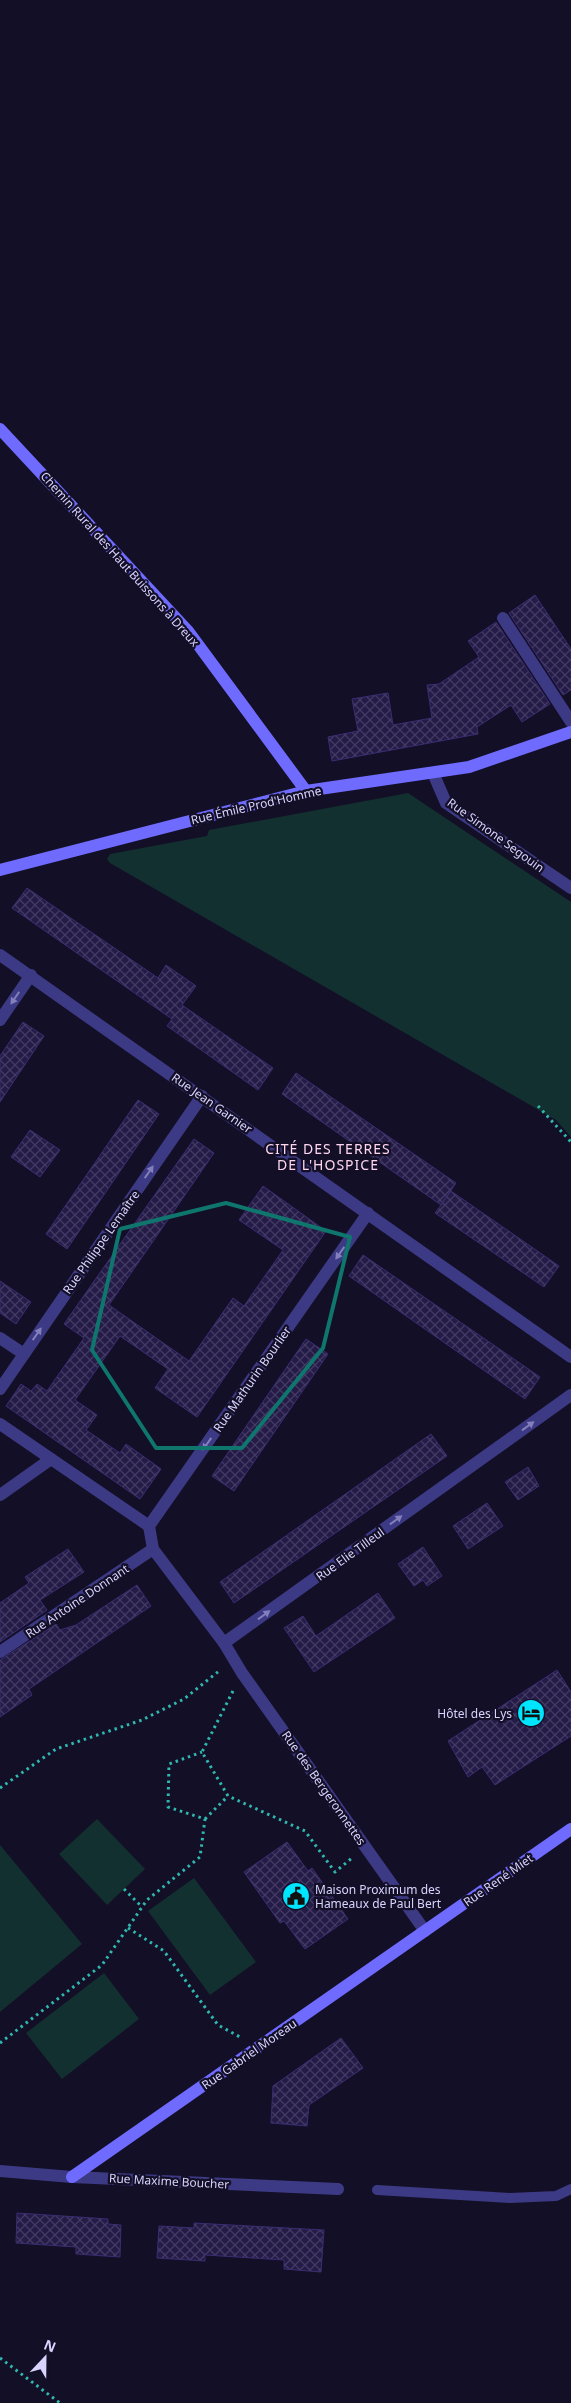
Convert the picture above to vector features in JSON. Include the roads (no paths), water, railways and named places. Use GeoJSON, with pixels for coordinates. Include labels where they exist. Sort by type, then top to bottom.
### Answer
{"type":"FeatureCollection","features":[{"type":"Feature","properties":{"kind":"street","name":"Chemin Rural des Haut Buissons à Dreux"},"geometry":{"type":"LineString","coordinates":[[0,429],[188,631],[306,791]]}},
{"type":"Feature","properties":{"kind":"street"},"geometry":{"type":"LineString","coordinates":[[503,618],[571,722]]}},
{"type":"Feature","properties":{"kind":"street","name":"Rue Émile Prod'Homme"},"geometry":{"type":"LineString","coordinates":[[0,870],[306,791],[469,767],[571,732]]}},
{"type":"Feature","properties":{"kind":"street","name":"Rue Simone Segouin"},"geometry":{"type":"LineString","coordinates":[[433,773],[446,803],[571,888]]}},
{"type":"Feature","properties":{"kind":"street","name":"Rue Jean Garnier"},"geometry":{"type":"LineString","coordinates":[[0,955],[571,1357]]}},
{"type":"Feature","properties":{"kind":"street"},"geometry":{"type":"LineString","coordinates":[[0,1020],[31,975]]}},
{"type":"Feature","properties":{"kind":"street","name":"Rue Philippe Lemaître"},"geometry":{"type":"LineString","coordinates":[[0,1389],[202,1096]]}},
{"type":"Feature","properties":{"kind":"street","name":"Rue Mathurin Bourlier"},"geometry":{"type":"LineString","coordinates":[[149,1526],[368,1213]]}},
{"type":"Feature","properties":{"kind":"street"},"geometry":{"type":"LineString","coordinates":[[0,1338],[24,1354]]}},
{"type":"Feature","properties":{"kind":"street","name":"Rue Elie Tilleul"},"geometry":{"type":"LineString","coordinates":[[224,1643],[571,1395]]}},
{"type":"Feature","properties":{"kind":"street"},"geometry":{"type":"LineString","coordinates":[[0,1424],[149,1526],[153,1549],[224,1643]]}},
{"type":"Feature","properties":{"kind":"street"},"geometry":{"type":"LineString","coordinates":[[0,1495],[51,1459]]}},
{"type":"Feature","properties":{"kind":"street","name":"Rue Antoine Donnant"},"geometry":{"type":"LineString","coordinates":[[0,1652],[153,1549]]}},
{"type":"Feature","properties":{"kind":"street","name":"Rue des Bergeronnettes"},"geometry":{"type":"LineString","coordinates":[[224,1643],[242,1673],[425,1931]]}},
{"type":"Feature","properties":{"kind":"street","name":"Rue René Miet"},"geometry":{"type":"LineString","coordinates":[[425,1931],[571,1829]]}},
{"type":"Feature","properties":{"kind":"street","name":"Rue Gabriel Moreau"},"geometry":{"type":"LineString","coordinates":[[72,2177],[425,1931]]}},
{"type":"Feature","properties":{"kind":"street","name":"Rue Maxime Boucher"},"geometry":{"type":"LineString","coordinates":[[0,2171],[72,2177],[338,2189]]}},
{"type":"Feature","properties":{"kind":"lane"},"geometry":{"type":"LineString","coordinates":[[376,2190],[510,2198],[556,2196],[571,2189]]}},
{"type":"Feature","properties":{"kind":"place","name":"Hôtel des Lys"},"geometry":{"type":"Point","coordinates":[531,1713]}},
{"type":"Feature","properties":{"kind":"place","name":"Maison Proximum des Hameaux de Paul Bert"},"geometry":{"type":"Point","coordinates":[296,1896]}},
{"type":"Feature","properties":{"kind":"district","name":"CITÉ DES TERRES DE L'HOSPICE"},"geometry":{"type":"Point","coordinates":[328,1156]}}]}
